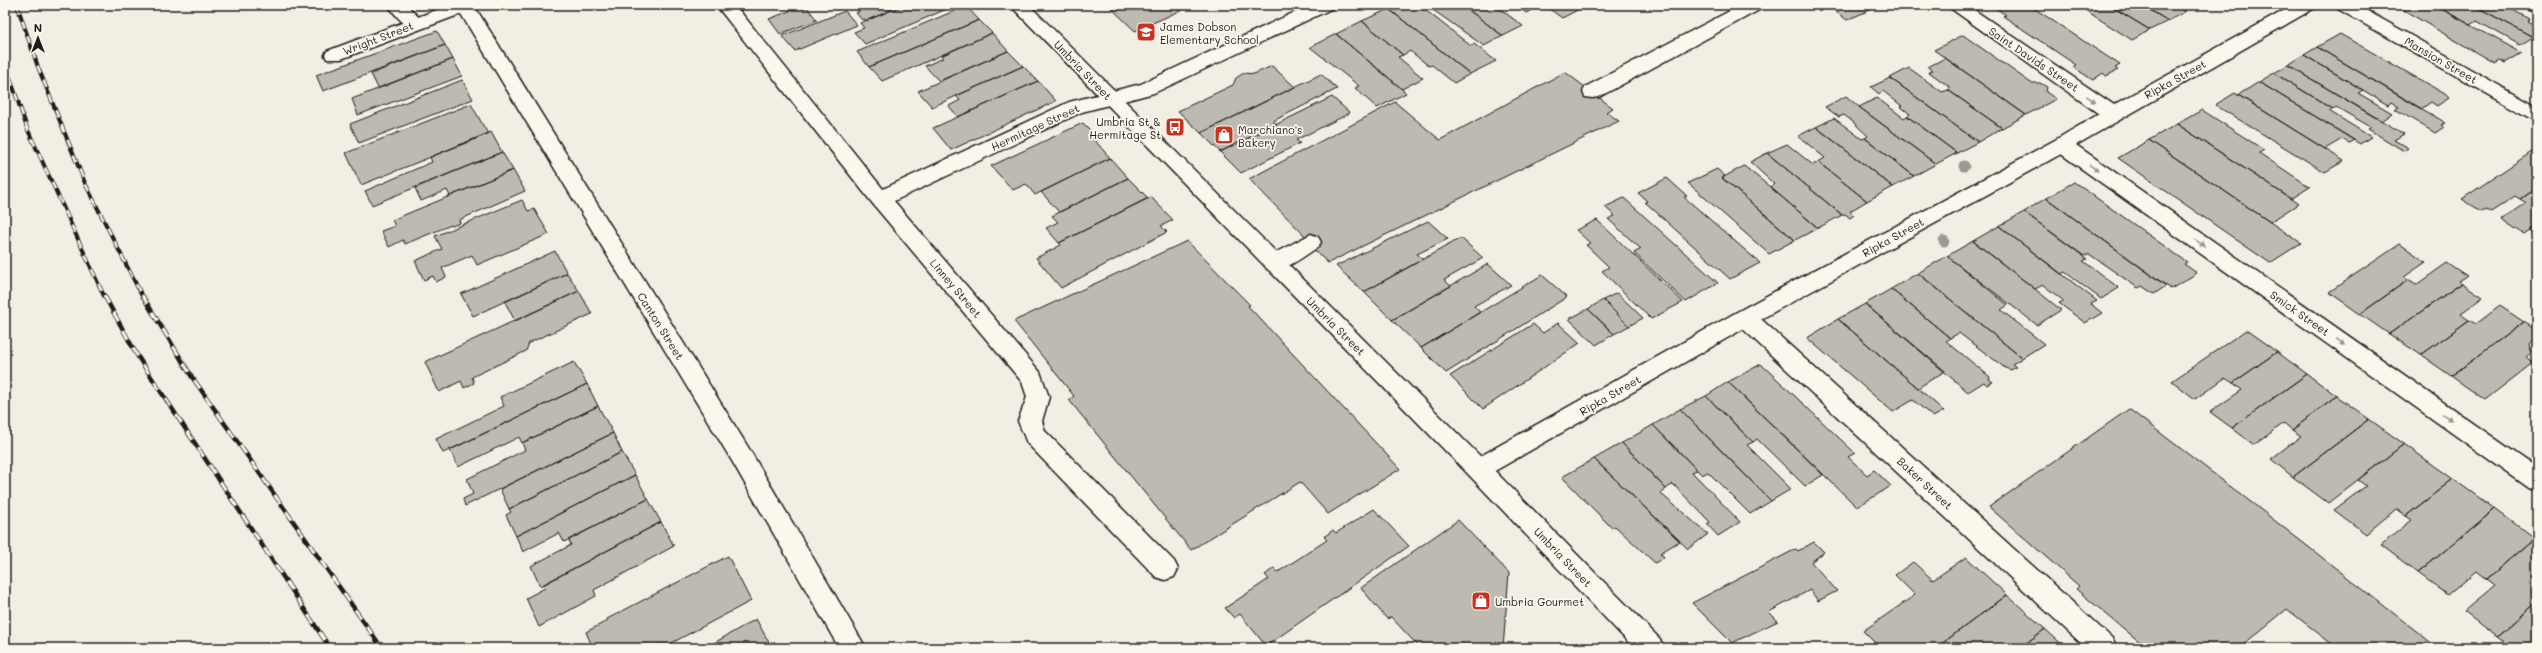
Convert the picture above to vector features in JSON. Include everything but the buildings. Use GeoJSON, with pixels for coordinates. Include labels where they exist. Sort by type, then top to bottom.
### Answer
{"type":"FeatureCollection","features":[{"type":"Feature","properties":{"kind":"street"},"geometry":{"type":"LineString","coordinates":[[396,5],[416,24]]}},
{"type":"Feature","properties":{"kind":"street","name":"Wright Street"},"geometry":{"type":"LineString","coordinates":[[334,55],[466,5]]}},
{"type":"Feature","properties":{"kind":"street","name":"Canton Street"},"geometry":{"type":"LineString","coordinates":[[466,5],[740,454],[854,648]]}},
{"type":"Feature","properties":{"kind":"street","name":"Linney Street"},"geometry":{"type":"LineString","coordinates":[[725,5],[880,199],[1032,378],[1038,397],[1030,421],[1035,436],[1165,569]]}},
{"type":"Feature","properties":{"kind":"street","name":"Umbria Street"},"geometry":{"type":"LineString","coordinates":[[1019,5],[1478,469],[1652,648]]}},
{"type":"Feature","properties":{"kind":"street","name":"Hermitage Street"},"geometry":{"type":"LineString","coordinates":[[880,199],[1076,107],[1147,89],[1324,5]]}},
{"type":"Feature","properties":{"kind":"street"},"geometry":{"type":"LineString","coordinates":[[1592,92],[1755,5]]}},
{"type":"Feature","properties":{"kind":"street","name":"Saint Davids Street"},"geometry":{"type":"LineString","coordinates":[[1955,5],[2113,114]]}},
{"type":"Feature","properties":{"kind":"street","name":"Ripka Street"},"geometry":{"type":"LineString","coordinates":[[1478,469],[1745,318],[2062,145],[2113,114],[2307,5]]}},
{"type":"Feature","properties":{"kind":"street","name":"Mansion Street"},"geometry":{"type":"LineString","coordinates":[[2344,5],[2537,115]]}},
{"type":"Feature","properties":{"kind":"street","name":"Smick Street"},"geometry":{"type":"LineString","coordinates":[[2062,145],[2537,481]]}},
{"type":"Feature","properties":{"kind":"street"},"geometry":{"type":"LineString","coordinates":[[1274,263],[1311,242]]}},
{"type":"Feature","properties":{"kind":"street","name":"Baker Street"},"geometry":{"type":"LineString","coordinates":[[1745,318],[2104,648]]}},
{"type":"Feature","properties":{"kind":"railway"},"geometry":{"type":"LineString","coordinates":[[17,5],[38,67],[85,183],[142,296]]}},
{"type":"Feature","properties":{"kind":"railway"},"geometry":{"type":"LineString","coordinates":[[5,63],[27,128],[104,296]]}},
{"type":"Feature","properties":{"kind":"railway"},"geometry":{"type":"LineString","coordinates":[[104,295],[138,357],[330,648]]}},
{"type":"Feature","properties":{"kind":"railway"},"geometry":{"type":"LineString","coordinates":[[142,295],[192,377],[382,648]]}},
{"type":"Feature","properties":{"kind":"place","name":"James Dobson Elementary School"},"geometry":{"type":"Point","coordinates":[1146,32]}},
{"type":"Feature","properties":{"kind":"place","name":"Umbria St & Hermitage St"},"geometry":{"type":"Point","coordinates":[1175,127]}},
{"type":"Feature","properties":{"kind":"place","name":"Marchiano's Bakery"},"geometry":{"type":"Point","coordinates":[1224,135]}},
{"type":"Feature","properties":{"kind":"place","name":"Umbria Gourmet"},"geometry":{"type":"Point","coordinates":[1481,601]}}]}
